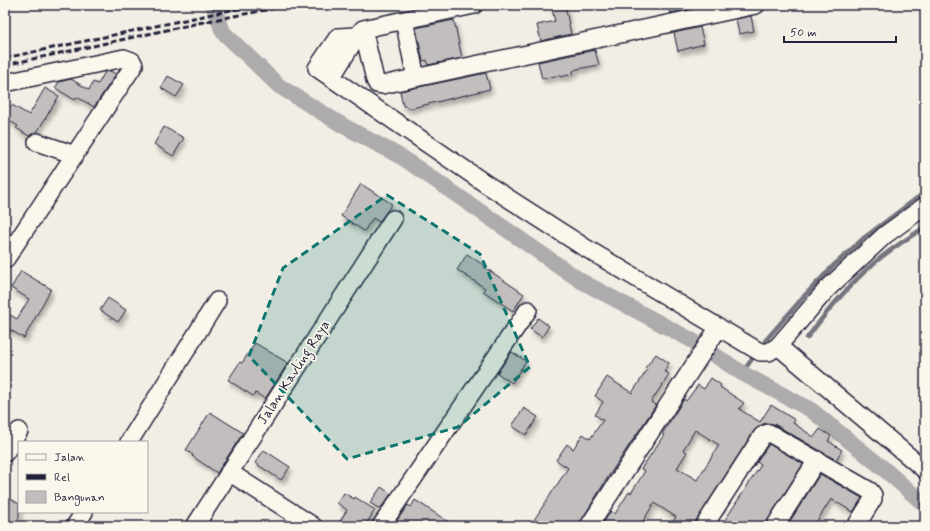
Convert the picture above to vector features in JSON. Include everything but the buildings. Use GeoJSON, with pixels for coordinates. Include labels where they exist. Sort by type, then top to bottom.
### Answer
{"type":"FeatureCollection","features":[{"type":"Feature","properties":{"kind":"street"},"geometry":{"type":"LineString","coordinates":[[474,5],[404,20],[360,33],[338,37],[317,68],[474,175],[584,247],[760,352],[769,352],[778,346],[827,289],[885,235],[925,206]]}},
{"type":"Feature","properties":{"kind":"street"},"geometry":{"type":"LineString","coordinates":[[360,33],[377,84],[382,85],[698,11],[756,5]]}},
{"type":"Feature","properties":{"kind":"street"},"geometry":{"type":"LineString","coordinates":[[404,20],[416,78]]}},
{"type":"Feature","properties":{"kind":"street"},"geometry":{"type":"LineString","coordinates":[[331,78],[360,33]]}},
{"type":"Feature","properties":{"kind":"street"},"geometry":{"type":"LineString","coordinates":[[5,83],[120,58],[124,58],[134,63],[134,68],[5,260]]}},
{"type":"Feature","properties":{"kind":"street"},"geometry":{"type":"LineString","coordinates":[[37,142],[75,155]]}},
{"type":"Feature","properties":{"kind":"street","name":"Jalan Kavling Raya"},"geometry":{"type":"LineString","coordinates":[[195,526],[393,219]]}},
{"type":"Feature","properties":{"kind":"street"},"geometry":{"type":"LineString","coordinates":[[130,441],[217,301]]}},
{"type":"Feature","properties":{"kind":"street"},"geometry":{"type":"LineString","coordinates":[[381,526],[528,310]]}},
{"type":"Feature","properties":{"kind":"street"},"geometry":{"type":"LineString","coordinates":[[589,526],[719,327]]}},
{"type":"Feature","properties":{"kind":"street"},"geometry":{"type":"LineString","coordinates":[[778,346],[925,470]]}},
{"type":"Feature","properties":{"kind":"street"},"geometry":{"type":"LineString","coordinates":[[5,453],[19,431]]}},
{"type":"Feature","properties":{"kind":"street"},"geometry":{"type":"LineString","coordinates":[[704,526],[765,434],[774,435],[813,467],[870,491],[873,495],[873,499],[856,526]]}},
{"type":"Feature","properties":{"kind":"street"},"geometry":{"type":"LineString","coordinates":[[775,526],[813,467]]}},
{"type":"Feature","properties":{"kind":"street"},"geometry":{"type":"LineString","coordinates":[[229,472],[314,526]]}},
{"type":"Feature","properties":{"kind":"street"},"geometry":{"type":"LineString","coordinates":[[75,526],[83,513]]}},
{"type":"Feature","properties":{"kind":"highlighted area"},"geometry":{"type":"Polygon","coordinates":[[[387,195],[480,254],[530,367],[458,427],[347,459],[249,356],[283,268],[387,195]]]}},
{"type":"Feature","properties":{"kind":"waterway"},"geometry":{"type":"LineString","coordinates":[[213,5],[223,32],[279,86],[342,125],[403,158],[581,281],[693,341],[742,373],[811,410],[883,468],[925,505]]}},
{"type":"Feature","properties":{"kind":"waterway"},"geometry":{"type":"LineString","coordinates":[[765,341],[833,266],[865,237],[925,192]]}},
{"type":"Feature","properties":{"kind":"waterway"},"geometry":{"type":"LineString","coordinates":[[807,338],[838,299],[864,272],[885,254],[925,227]]}},
{"type":"Feature","properties":{"kind":"waterway"},"geometry":{"type":"LineString","coordinates":[[742,373],[752,359]]}},
{"type":"Feature","properties":{"kind":"railway"},"geometry":{"type":"LineString","coordinates":[[5,58],[255,5]]}},
{"type":"Feature","properties":{"kind":"railway"},"geometry":{"type":"LineString","coordinates":[[5,65],[208,21],[292,5]]}}]}
